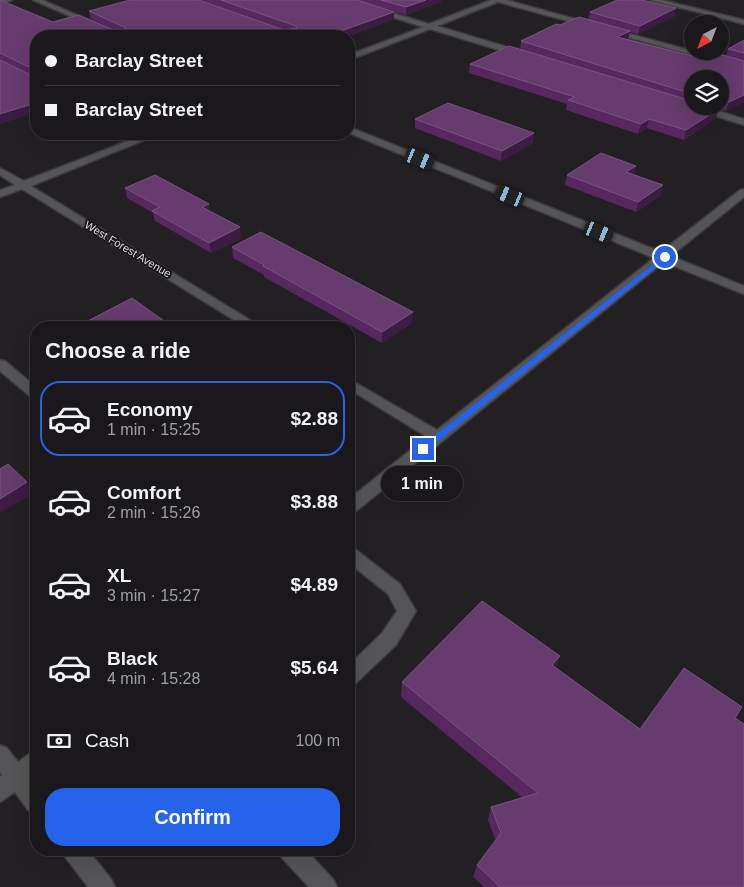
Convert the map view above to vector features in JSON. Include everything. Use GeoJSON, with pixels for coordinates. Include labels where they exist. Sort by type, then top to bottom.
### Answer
{"type":"FeatureCollection","features":[{"type":"Feature","properties":{"kind":"street"},"geometry":{"type":"LineString","coordinates":[[0,2],[9,0]]}},
{"type":"Feature","properties":{"kind":"street"},"geometry":{"type":"LineString","coordinates":[[36,0],[108,30]]}},
{"type":"Feature","properties":{"kind":"street"},"geometry":{"type":"LineString","coordinates":[[344,0],[529,57]]}},
{"type":"Feature","properties":{"kind":"street"},"geometry":{"type":"LineString","coordinates":[[355,55],[497,0],[744,67]]}},
{"type":"Feature","properties":{"kind":"street"},"geometry":{"type":"LineString","coordinates":[[653,0],[744,22]]}},
{"type":"Feature","properties":{"kind":"street"},"geometry":{"type":"LineString","coordinates":[[721,115],[744,122]]}},
{"type":"Feature","properties":{"kind":"street"},"geometry":{"type":"LineString","coordinates":[[355,132],[744,290]]}},
{"type":"Feature","properties":{"kind":"street"},"geometry":{"type":"LineString","coordinates":[[0,194],[134,140]]}},
{"type":"Feature","properties":{"kind":"street","name":"West Forest Avenue"},"geometry":{"type":"LineString","coordinates":[[0,171],[245,321]]}},
{"type":"Feature","properties":{"kind":"street"},"geometry":{"type":"LineString","coordinates":[[355,503],[743,194]]}},
{"type":"Feature","properties":{"kind":"street"},"geometry":{"type":"LineString","coordinates":[[0,364],[30,389]]}},
{"type":"Feature","properties":{"kind":"street"},"geometry":{"type":"LineString","coordinates":[[355,387],[438,437]]}},
{"type":"Feature","properties":{"kind":"street"},"geometry":{"type":"LineString","coordinates":[[355,559],[394,589],[407,611],[389,639],[355,671]]}},
{"type":"Feature","properties":{"kind":"street"},"geometry":{"type":"LineString","coordinates":[[0,756],[30,794]]}},
{"type":"Feature","properties":{"kind":"street"},"geometry":{"type":"LineString","coordinates":[[0,791],[30,766]]}},
{"type":"Feature","properties":{"kind":"street"},"geometry":{"type":"LineString","coordinates":[[79,856],[103,887]]}},
{"type":"Feature","properties":{"kind":"street"},"geometry":{"type":"LineString","coordinates":[[296,856],[325,887]]}},
{"type":"Feature","properties":{"kind":"building"},"geometry":{"type":"Polygon","coordinates":[[[0,0],[53,22],[78,15],[114,30],[30,30],[30,68],[0,53],[0,0]]]}},
{"type":"Feature","properties":{"kind":"building"},"geometry":{"type":"Polygon","coordinates":[[[130,0],[199,0],[284,30],[124,30],[126,28],[89,11],[130,0]]]}},
{"type":"Feature","properties":{"kind":"building"},"geometry":{"type":"Polygon","coordinates":[[[221,0],[357,0],[394,12],[344,30],[284,30],[297,28],[296,26],[221,0]]]}},
{"type":"Feature","properties":{"kind":"building"},"geometry":{"type":"Polygon","coordinates":[[[381,0],[426,0],[406,7],[381,0]]]}},
{"type":"Feature","properties":{"kind":"building"},"geometry":{"type":"Polygon","coordinates":[[[617,0],[642,0],[676,8],[640,26],[590,12],[617,0]]]}},
{"type":"Feature","properties":{"kind":"building"},"geometry":{"type":"Polygon","coordinates":[[[579,17],[630,31],[617,37],[684,54],[684,60],[729,60],[729,57],[744,61],[744,95],[729,102],[729,70],[684,70],[684,92],[521,41],[556,24],[560,25],[579,17]]]}},
{"type":"Feature","properties":{"kind":"building"},"geometry":{"type":"Polygon","coordinates":[[[744,40],[744,53],[729,48],[744,40]]]}},
{"type":"Feature","properties":{"kind":"building"},"geometry":{"type":"Polygon","coordinates":[[[509,46],[684,99],[684,115],[710,115],[686,130],[649,119],[641,124],[568,100],[575,97],[470,64],[509,46]]]}},
{"type":"Feature","properties":{"kind":"building"},"geometry":{"type":"Polygon","coordinates":[[[0,60],[30,75],[30,105],[0,114],[0,60]]]}},
{"type":"Feature","properties":{"kind":"building"},"geometry":{"type":"Polygon","coordinates":[[[448,103],[534,133],[502,151],[415,119],[448,103]]]}},
{"type":"Feature","properties":{"kind":"building"},"geometry":{"type":"Polygon","coordinates":[[[601,153],[636,166],[626,172],[663,185],[638,202],[567,175],[601,153]]]}},
{"type":"Feature","properties":{"kind":"building"},"geometry":{"type":"Polygon","coordinates":[[[155,175],[209,204],[202,207],[240,227],[209,243],[152,211],[160,207],[125,188],[155,175]]]}},
{"type":"Feature","properties":{"kind":"building"},"geometry":{"type":"Polygon","coordinates":[[[261,232],[413,312],[382,332],[232,247],[261,232]]]}},
{"type":"Feature","properties":{"kind":"building"},"geometry":{"type":"Polygon","coordinates":[[[132,298],[164,321],[88,321],[132,298]]]}},
{"type":"Feature","properties":{"kind":"building"},"geometry":{"type":"Polygon","coordinates":[[[8,464],[27,482],[0,499],[0,469],[8,464]]]}},
{"type":"Feature","properties":{"kind":"building"},"geometry":{"type":"Polygon","coordinates":[[[482,601],[560,656],[552,665],[640,729],[684,668],[742,707],[735,718],[744,724],[744,887],[500,887],[477,865],[501,833],[491,807],[538,793],[402,682],[482,601]]]}},
{"type":"Feature","properties":{"kind":"route"},"geometry":{"type":"LineString","coordinates":[[423,449],[665,257]]}}]}
